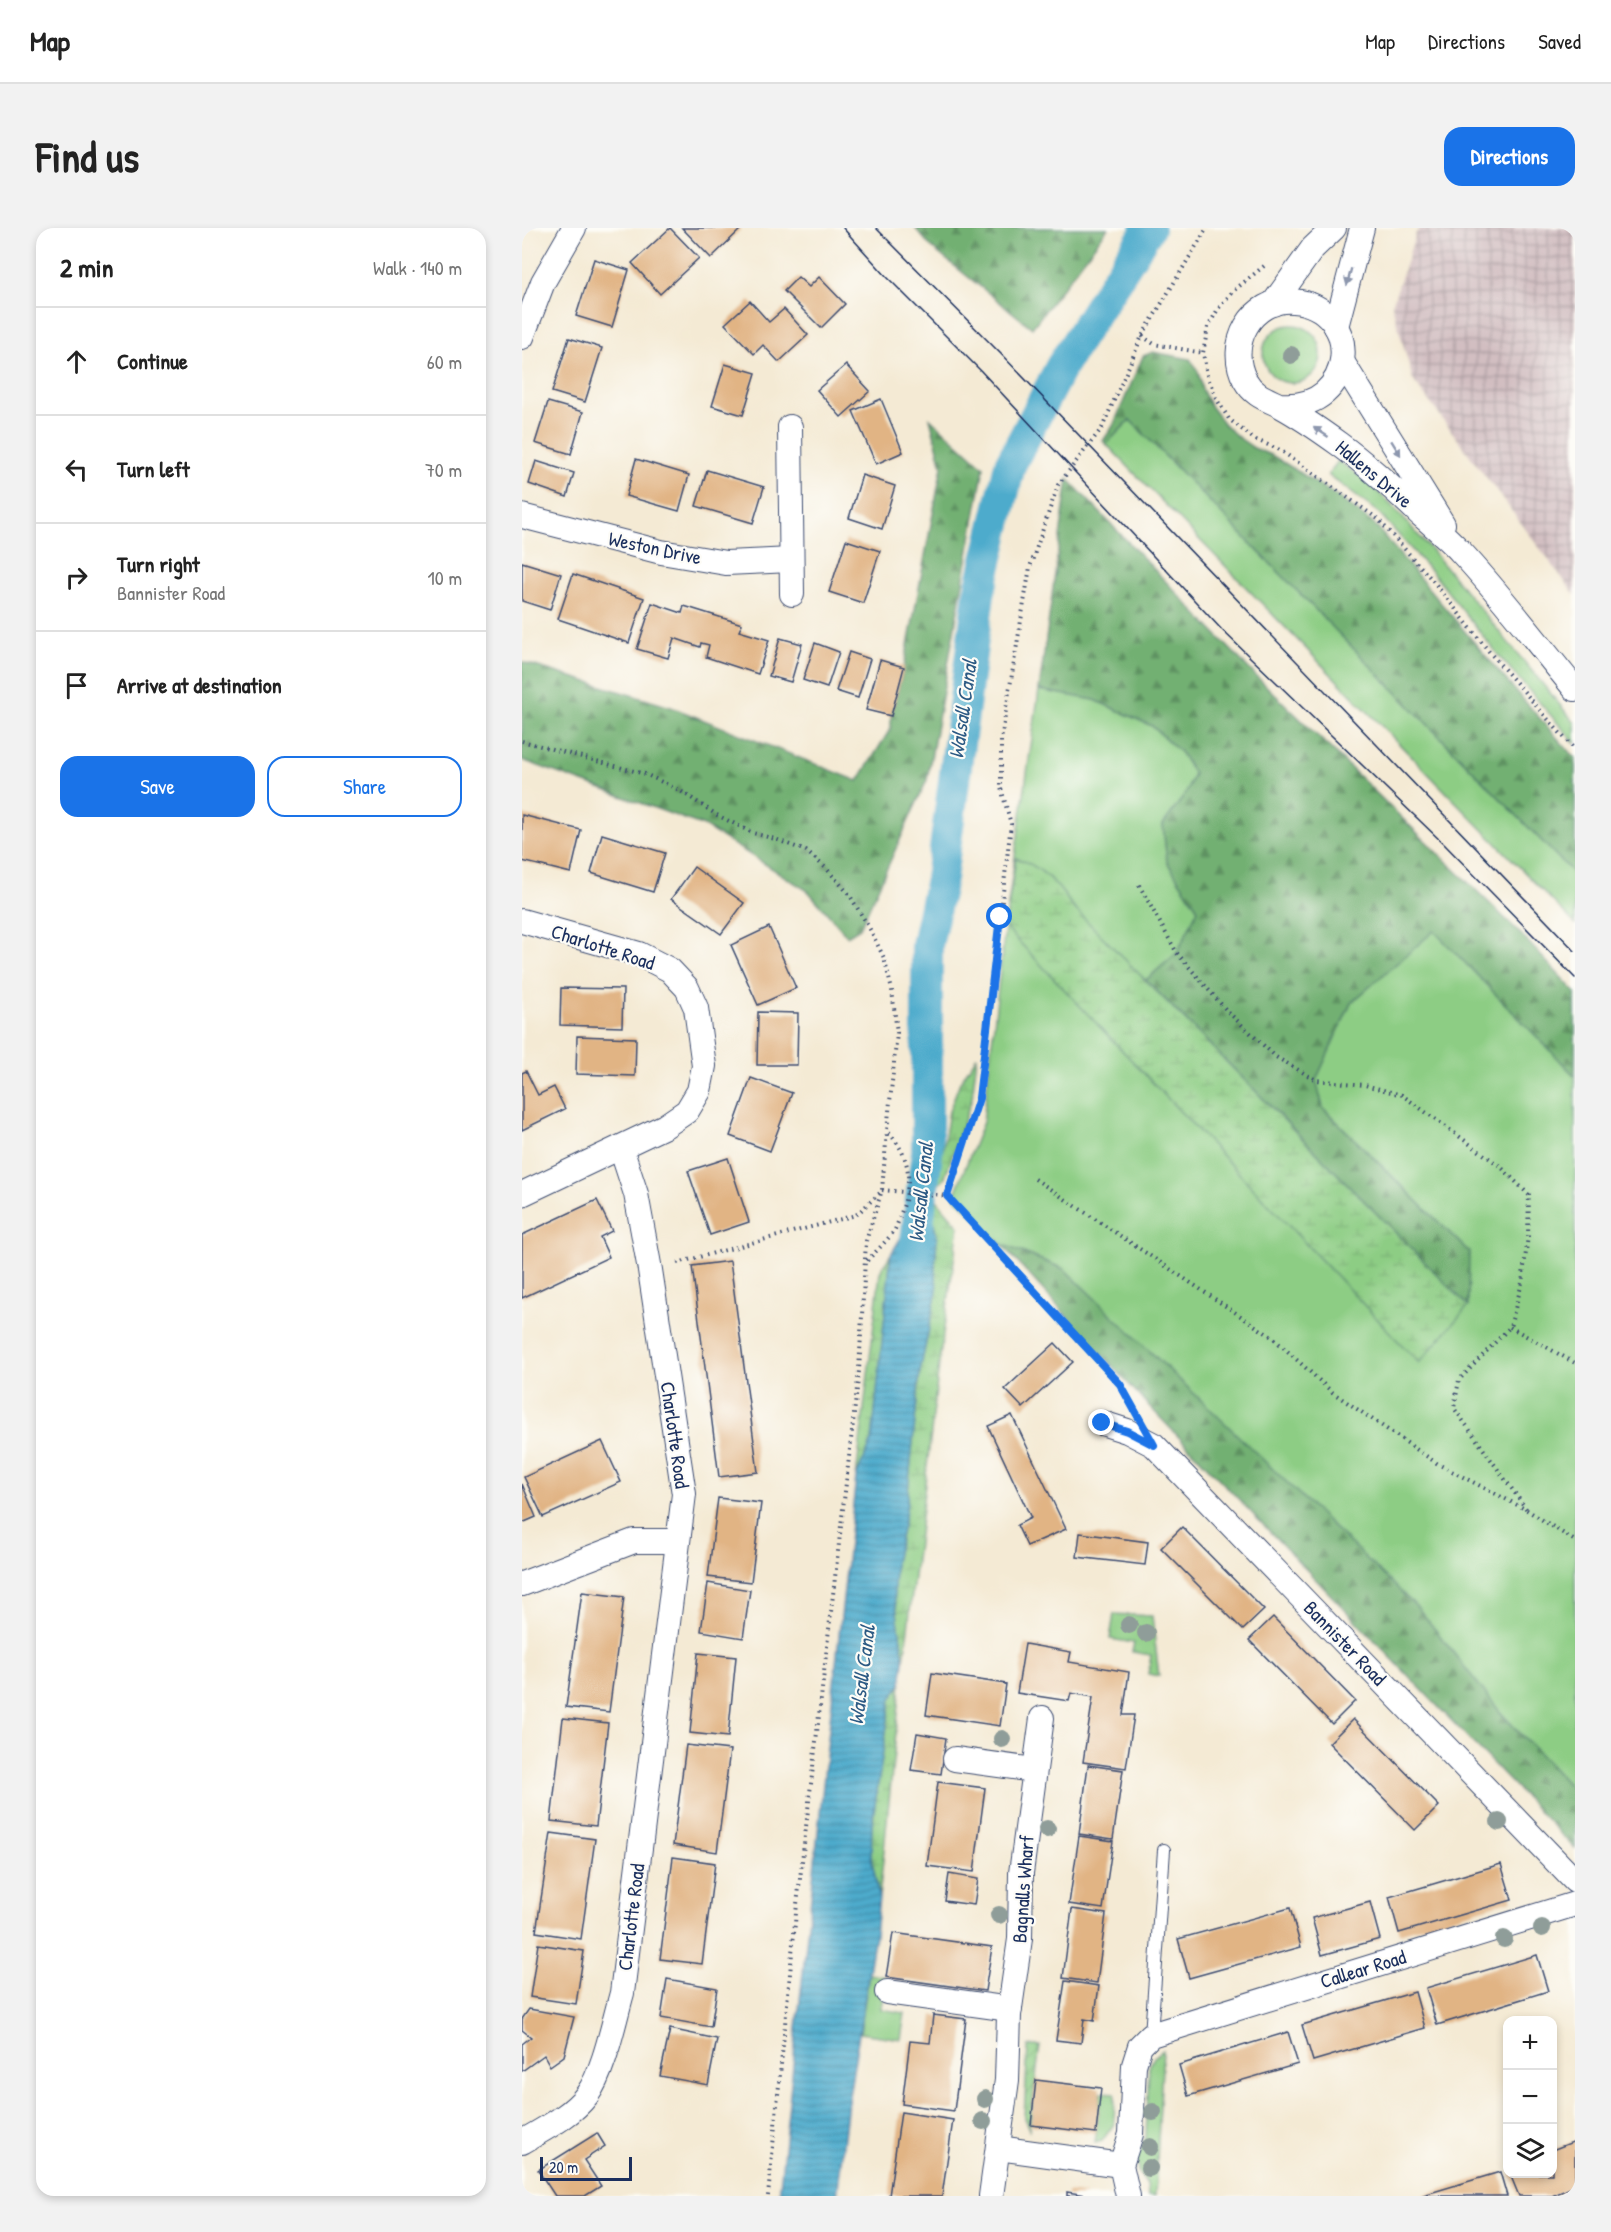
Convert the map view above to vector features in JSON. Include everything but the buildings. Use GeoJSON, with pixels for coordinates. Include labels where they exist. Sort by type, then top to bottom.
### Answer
{"type":"FeatureCollection","features":[{"type":"Feature","properties":{"kind":"street"},"geometry":{"type":"LineString","coordinates":[[522,337],[543,282],[574,228]]}},
{"type":"Feature","properties":{"kind":"street","name":"Hallens Drive"},"geometry":{"type":"LineString","coordinates":[[1334,228],[1313,248],[1273,304],[1262,309],[1246,326],[1238,346],[1238,358],[1246,382],[1255,393],[1280,405],[1343,447],[1391,486],[1461,552],[1575,689]]}},
{"type":"Feature","properties":{"kind":"street","name":"Hallens Drive"},"geometry":{"type":"LineString","coordinates":[[1362,228],[1336,327],[1343,349],[1342,363],[1461,552]]}},
{"type":"Feature","properties":{"kind":"street"},"geometry":{"type":"LineString","coordinates":[[1273,304],[1283,301],[1304,303],[1327,315],[1336,327]]}},
{"type":"Feature","properties":{"kind":"street"},"geometry":{"type":"LineString","coordinates":[[1280,405],[1293,406],[1318,399],[1338,378],[1342,363]]}},
{"type":"Feature","properties":{"kind":"street"},"geometry":{"type":"LineString","coordinates":[[790,427],[792,594]]}},
{"type":"Feature","properties":{"kind":"street","name":"Weston Drive"},"geometry":{"type":"LineString","coordinates":[[522,516],[661,552],[704,560],[726,563],[790,560]]}},
{"type":"Feature","properties":{"kind":"street","name":"Charlotte Road"},"geometry":{"type":"LineString","coordinates":[[522,921],[639,954],[670,970],[687,988],[696,1008],[704,1066],[699,1091],[687,1111],[665,1126],[621,1148],[636,1194],[650,1270],[684,1494],[622,1993],[604,2059],[587,2095],[561,2118],[522,2142]]}},
{"type":"Feature","properties":{"kind":"street"},"geometry":{"type":"LineString","coordinates":[[522,1194],[621,1148]]}},
{"type":"Feature","properties":{"kind":"street","name":"Bannister Road"},"geometry":{"type":"LineString","coordinates":[[1102,1423],[1127,1431],[1154,1445],[1575,1881]]}},
{"type":"Feature","properties":{"kind":"street"},"geometry":{"type":"LineString","coordinates":[[522,1584],[634,1541],[677,1541]]}},
{"type":"Feature","properties":{"kind":"street","name":"Bagnalls Wharf"},"geometry":{"type":"LineString","coordinates":[[991,2196],[1007,2080],[1010,2009],[1020,1939],[1021,1873],[1042,1718]]}},
{"type":"Feature","properties":{"kind":"street"},"geometry":{"type":"LineString","coordinates":[[955,1759],[1034,1770]]}},
{"type":"Feature","properties":{"kind":"street","name":"Callear Road"},"geometry":{"type":"LineString","coordinates":[[1151,2035],[1575,1904]]}},
{"type":"Feature","properties":{"kind":"street"},"geometry":{"type":"LineString","coordinates":[[887,1992],[1010,2009]]}},
{"type":"Feature","properties":{"kind":"street"},"geometry":{"type":"LineString","coordinates":[[1128,2196],[1121,2165],[1131,2134],[1134,2065],[1140,2046],[1151,2035]]}},
{"type":"Feature","properties":{"kind":"street"},"geometry":{"type":"LineString","coordinates":[[998,2148],[1121,2165]]}},
{"type":"Feature","properties":{"kind":"lane"},"geometry":{"type":"LineString","coordinates":[[1151,2035],[1164,1850]]}},
{"type":"Feature","properties":{"kind":"path"},"geometry":{"type":"LineString","coordinates":[[947,1196],[979,1098],[1011,824],[1001,788],[1001,740],[1030,567],[1058,485],[1102,428],[1142,336],[1207,228]]}},
{"type":"Feature","properties":{"kind":"path"},"geometry":{"type":"LineString","coordinates":[[1142,336],[1154,344],[1203,352],[1207,375],[1215,399],[1229,418],[1254,439],[1280,450],[1378,519],[1575,750]]}},
{"type":"Feature","properties":{"kind":"path"},"geometry":{"type":"LineString","coordinates":[[522,741],[645,774],[680,790],[717,815],[753,833],[806,851],[827,869],[849,894],[884,958],[889,979],[897,1033],[882,1190],[866,1241],[859,1371],[796,1913],[768,2196]]}},
{"type":"Feature","properties":{"kind":"path"},"geometry":{"type":"LineString","coordinates":[[1139,885],[1177,953],[1227,1011],[1276,1057],[1316,1080],[1365,1085],[1402,1095],[1500,1166],[1529,1195],[1528,1236],[1522,1283],[1510,1327],[1459,1380],[1454,1408],[1527,1510]]}},
{"type":"Feature","properties":{"kind":"path"},"geometry":{"type":"LineString","coordinates":[[865,1263],[895,1230],[904,1204],[908,1179],[907,1163],[897,1142],[887,1131]]}},
{"type":"Feature","properties":{"kind":"path"},"geometry":{"type":"LineString","coordinates":[[1035,1179],[1272,1337],[1332,1392],[1428,1457],[1527,1510],[1575,1541]]}},
{"type":"Feature","properties":{"kind":"path"},"geometry":{"type":"LineString","coordinates":[[650,1270],[855,1215],[882,1190],[947,1196],[1120,1384],[1131,1404]]}},
{"type":"Feature","properties":{"kind":"path"},"geometry":{"type":"LineString","coordinates":[[1510,1327],[1575,1362]]}},
{"type":"Feature","properties":{"kind":"shaded area"},"geometry":{"type":"Polygon","coordinates":[[[1420,228],[1575,228],[1575,595],[1413,380],[1392,305],[1416,233],[1420,228]]]}},
{"type":"Feature","properties":{"kind":"green space"},"geometry":{"type":"Polygon","coordinates":[[[915,228],[1108,228],[1032,328],[932,248],[915,228]]]}},
{"type":"Feature","properties":{"kind":"green space"},"geometry":{"type":"Polygon","coordinates":[[[1292,325],[1303,327],[1316,338],[1321,354],[1319,365],[1308,378],[1292,383],[1281,381],[1268,370],[1263,354],[1265,343],[1276,330],[1292,325]]]}},
{"type":"Feature","properties":{"kind":"green space"},"geometry":{"type":"Polygon","coordinates":[[[1153,352],[1190,359],[1198,371],[1202,389],[1211,407],[1238,437],[1332,493],[1374,524],[1575,758],[1575,875],[1130,420],[1106,444],[1103,441],[1113,426],[1143,356],[1153,352]]]}},
{"type":"Feature","properties":{"kind":"green space"},"geometry":{"type":"Polygon","coordinates":[[[930,418],[984,467],[927,780],[860,928],[847,936],[808,891],[704,826],[522,760],[522,662],[671,707],[858,781],[891,728],[891,716],[904,667],[942,466],[930,418]]]}},
{"type":"Feature","properties":{"kind":"green space"},"geometry":{"type":"Polygon","coordinates":[[[1130,420],[1575,875],[1575,924],[1106,444],[1130,420]]]}},
{"type":"Feature","properties":{"kind":"green space"},"geometry":{"type":"Polygon","coordinates":[[[1338,461],[1369,483],[1429,547],[1575,723],[1575,743],[1380,514],[1328,475],[1338,461]]]}},
{"type":"Feature","properties":{"kind":"green space"},"geometry":{"type":"Polygon","coordinates":[[[1068,479],[1256,676],[1516,929],[1575,992],[1575,1076],[1434,931],[1351,1003],[1316,1080],[1323,1108],[1469,1252],[1468,1306],[1146,980],[1177,953],[1198,909],[1167,862],[1163,825],[1186,793],[1194,774],[1181,753],[1152,726],[1095,700],[1039,690],[1068,479]]]}},
{"type":"Feature","properties":{"kind":"green space"},"geometry":{"type":"Polygon","coordinates":[[[1039,690],[1095,700],[1152,726],[1181,753],[1194,774],[1186,793],[1163,825],[1167,862],[1198,909],[1177,953],[1146,980],[1469,1252],[1323,1108],[1316,1080],[1351,1003],[1434,930],[1575,1076],[1575,1792],[1501,1713],[1064,1269],[1001,1244],[954,1196],[983,1122],[1006,918],[1039,690]]]}},
{"type":"Feature","properties":{"kind":"green space"},"geometry":{"type":"Polygon","coordinates":[[[1016,858],[1041,871],[1055,883],[1072,906],[1468,1306],[1419,1363],[1005,927],[1016,858]]]}},
{"type":"Feature","properties":{"kind":"green space"},"geometry":{"type":"Polygon","coordinates":[[[977,1056],[972,1098],[945,1177],[937,1186],[949,1111],[960,1082],[977,1056]]]}},
{"type":"Feature","properties":{"kind":"green space"},"geometry":{"type":"Polygon","coordinates":[[[935,1198],[959,1226],[940,1356],[904,1662],[894,1591],[895,1562],[906,1511],[920,1371],[937,1290],[935,1267],[937,1237],[932,1215],[935,1198]]]}},
{"type":"Feature","properties":{"kind":"green space"},"geometry":{"type":"Polygon","coordinates":[[[1001,1244],[1064,1269],[1419,1609],[1501,1713],[1575,1792],[1575,1849],[1147,1404],[1001,1244]]]}},
{"type":"Feature","properties":{"kind":"green space"},"geometry":{"type":"Polygon","coordinates":[[[891,1254],[872,1441],[856,1477],[880,1272],[891,1254]]]}},
{"type":"Feature","properties":{"kind":"green space"},"geometry":{"type":"Polygon","coordinates":[[[1114,1614],[1152,1616],[1159,1676],[1148,1674],[1151,1655],[1132,1652],[1134,1643],[1110,1639],[1114,1614]]]}},
{"type":"Feature","properties":{"kind":"green space"},"geometry":{"type":"Polygon","coordinates":[[[901,1684],[879,1897],[871,1856],[872,1824],[891,1699],[901,1684]]]}},
{"type":"Feature","properties":{"kind":"green space"},"geometry":{"type":"Polygon","coordinates":[[[869,1974],[886,1977],[881,2009],[905,2013],[901,2039],[860,2033],[869,1974]]]}},
{"type":"Feature","properties":{"kind":"green space"},"geometry":{"type":"Polygon","coordinates":[[[1028,2046],[1040,2046],[1029,2129],[1024,2118],[1028,2046]]]}},
{"type":"Feature","properties":{"kind":"green space"},"geometry":{"type":"Polygon","coordinates":[[[1163,2050],[1155,2196],[1148,2196],[1147,2185],[1138,2171],[1137,2161],[1146,2137],[1149,2067],[1154,2057],[1163,2050]]]}},
{"type":"Feature","properties":{"kind":"green space"},"geometry":{"type":"Polygon","coordinates":[[[1101,2092],[1115,2093],[1114,2124],[1102,2141],[1095,2143],[1101,2092]]]}},
{"type":"Feature","properties":{"kind":"water"},"geometry":{"type":"Polygon","coordinates":[[[912,1214],[932,1215],[937,1237],[935,1267],[937,1290],[920,1371],[906,1511],[895,1562],[894,1591],[904,1662],[901,1684],[891,1699],[872,1824],[871,1856],[879,1897],[875,1935],[848,2102],[837,2196],[779,2196],[856,1477],[872,1441],[891,1254],[908,1226],[912,1214]]]}},
{"type":"Feature","properties":{"kind":"waterway","name":"Walsall Canal"},"geometry":{"type":"LineString","coordinates":[[914,1256],[927,1152],[927,945],[941,879],[979,594],[1010,465],[1062,365],[1149,228]]}},
{"type":"Feature","properties":{"kind":"tram line"},"geometry":{"type":"LineString","coordinates":[[843,228],[887,277],[981,371],[1222,630],[1444,844],[1575,978]]}},
{"type":"Feature","properties":{"kind":"tram line"},"geometry":{"type":"LineString","coordinates":[[876,228],[1000,353],[1575,951]]}},
{"type":"Feature","properties":{"kind":"route"},"geometry":{"type":"LineString","coordinates":[[1000,917],[979,1098],[947,1196],[1120,1384],[1154,1445],[1127,1431],[1102,1423]]}}]}
